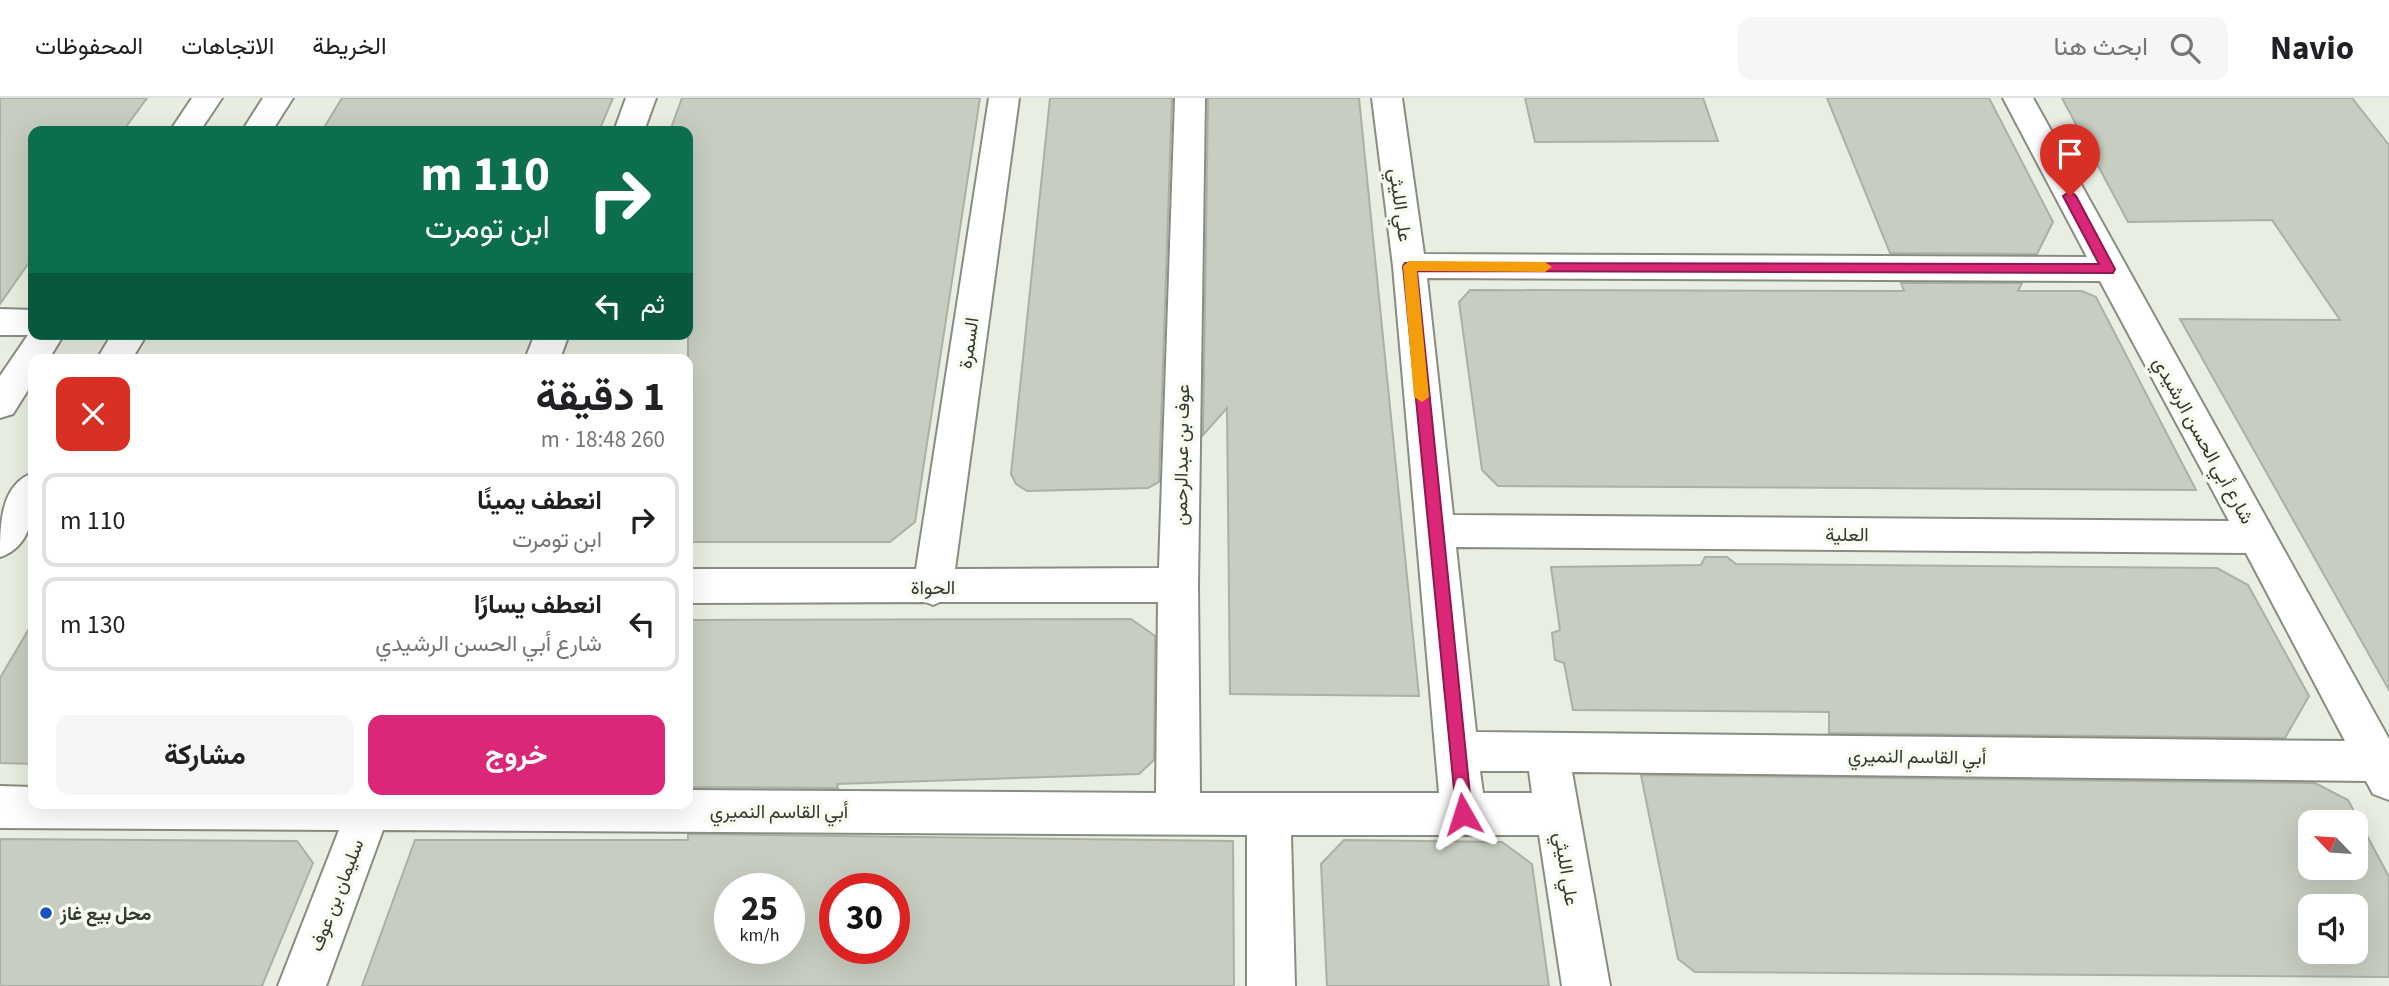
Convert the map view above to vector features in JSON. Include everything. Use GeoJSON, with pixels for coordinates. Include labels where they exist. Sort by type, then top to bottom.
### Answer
{"type":"FeatureCollection","features":[{"type":"Feature","properties":{"kind":"street"},"geometry":{"type":"LineString","coordinates":[[188,126],[207,98]]}},
{"type":"Feature","properties":{"kind":"street"},"geometry":{"type":"LineString","coordinates":[[260,126],[278,98]]}},
{"type":"Feature","properties":{"kind":"street"},"geometry":{"type":"LineString","coordinates":[[631,126],[641,98]]}},
{"type":"Feature","properties":{"kind":"street","name":"السمرة"},"geometry":{"type":"LineString","coordinates":[[933,587],[1004,98]]}},
{"type":"Feature","properties":{"kind":"street","name":"عوف بن عبدالرحمن"},"geometry":{"type":"LineString","coordinates":[[1178,813],[1178,585],[1190,98]]}},
{"type":"Feature","properties":{"kind":"street","name":"علي الليثي"},"geometry":{"type":"LineString","coordinates":[[1387,98],[1409,266],[1463,814]]}},
{"type":"Feature","properties":{"kind":"street","name":"شارع أبي الحسن الرشيدي"},"geometry":{"type":"LineString","coordinates":[[2018,98],[2108,269],[2259,537],[2372,720],[2384,772]]}},
{"type":"Feature","properties":{"kind":"street"},"geometry":{"type":"LineString","coordinates":[[1409,266],[2108,269]]}},
{"type":"Feature","properties":{"kind":"street"},"geometry":{"type":"LineString","coordinates":[[0,322],[28,322]]}},
{"type":"Feature","properties":{"kind":"street"},"geometry":{"type":"LineString","coordinates":[[0,404],[28,362]]}},
{"type":"Feature","properties":{"kind":"street"},"geometry":{"type":"LineString","coordinates":[[0,541],[28,496]]}},
{"type":"Feature","properties":{"kind":"street","name":"العلية"},"geometry":{"type":"LineString","coordinates":[[1435,531],[2259,537]]}},
{"type":"Feature","properties":{"kind":"street","name":"الحواة"},"geometry":{"type":"LineString","coordinates":[[693,586],[1178,585]]}},
{"type":"Feature","properties":{"kind":"street","name":"أبي القاسم النميري"},"geometry":{"type":"LineString","coordinates":[[1456,751],[2384,772]]}},
{"type":"Feature","properties":{"kind":"street","name":"علي الليثي"},"geometry":{"type":"LineString","coordinates":[[1547,752],[1586,986]]}},
{"type":"Feature","properties":{"kind":"street","name":"أبي القاسم النميري"},"geometry":{"type":"LineString","coordinates":[[0,807],[28,807]]}},
{"type":"Feature","properties":{"kind":"street","name":"سليمان بن عوف"},"geometry":{"type":"LineString","coordinates":[[302,986],[368,809]]}},
{"type":"Feature","properties":{"kind":"street","name":"أبي القاسم النميري"},"geometry":{"type":"LineString","coordinates":[[639,809],[1557,814]]}},
{"type":"Feature","properties":{"kind":"street"},"geometry":{"type":"LineString","coordinates":[[1269,814],[1271,986]]}},
{"type":"Feature","properties":{"kind":"building"},"geometry":{"type":"Polygon","coordinates":[[[0,98],[147,98],[127,126],[28,126],[28,264],[0,304],[0,98]]]}},
{"type":"Feature","properties":{"kind":"building"},"geometry":{"type":"Polygon","coordinates":[[[342,98],[613,98],[601,126],[325,126],[342,98]]]}},
{"type":"Feature","properties":{"kind":"building"},"geometry":{"type":"Polygon","coordinates":[[[682,98],[980,98],[915,522],[890,542],[693,542],[693,354],[688,354],[688,340],[693,340],[693,126],[672,126],[682,98]]]}},
{"type":"Feature","properties":{"kind":"building"},"geometry":{"type":"Polygon","coordinates":[[[1050,98],[1172,98],[1159,482],[1148,488],[1027,491],[1016,484],[1011,474],[1050,98]]]}},
{"type":"Feature","properties":{"kind":"building"},"geometry":{"type":"Polygon","coordinates":[[[1208,98],[1359,98],[1419,696],[1230,694],[1227,408],[1203,435],[1208,98]]]}},
{"type":"Feature","properties":{"kind":"building"},"geometry":{"type":"Polygon","coordinates":[[[1525,98],[1703,98],[1718,141],[1535,142],[1525,98]]]}},
{"type":"Feature","properties":{"kind":"building"},"geometry":{"type":"Polygon","coordinates":[[[1827,98],[1989,98],[2053,222],[2037,254],[1890,253],[1827,98]]]}},
{"type":"Feature","properties":{"kind":"building"},"geometry":{"type":"Polygon","coordinates":[[[2062,98],[2352,98],[2389,145],[2389,690],[2180,319],[2340,320],[2272,220],[2128,222],[2062,98]]]}},
{"type":"Feature","properties":{"kind":"building"},"geometry":{"type":"Polygon","coordinates":[[[1901,283],[2022,283],[2018,291],[2082,291],[2096,297],[2196,490],[1498,486],[1482,470],[1459,302],[1470,290],[1904,291],[1901,283]]]}},
{"type":"Feature","properties":{"kind":"building"},"geometry":{"type":"Polygon","coordinates":[[[1705,557],[1727,557],[1736,564],[2217,568],[2248,585],[2309,696],[2285,738],[1829,733],[1829,712],[1573,710],[1564,663],[1555,660],[1552,633],[1560,630],[1551,567],[1701,565],[1705,557]]]}},
{"type":"Feature","properties":{"kind":"building"},"geometry":{"type":"Polygon","coordinates":[[[1131,619],[1155,636],[1154,760],[1139,774],[837,784],[838,788],[693,787],[693,620],[1131,619]]]}},
{"type":"Feature","properties":{"kind":"building"},"geometry":{"type":"Polygon","coordinates":[[[28,630],[28,764],[0,763],[0,678],[28,630]]]}},
{"type":"Feature","properties":{"kind":"building"},"geometry":{"type":"Polygon","coordinates":[[[1641,775],[2315,783],[2348,800],[2353,810],[2298,810],[2298,880],[2368,880],[2368,838],[2389,877],[2389,977],[1695,972],[1678,959],[1641,775]]]}},
{"type":"Feature","properties":{"kind":"building"},"geometry":{"type":"Polygon","coordinates":[[[688,834],[1233,841],[1234,986],[362,986],[415,840],[688,840],[688,834]]]}},
{"type":"Feature","properties":{"kind":"building"},"geometry":{"type":"Polygon","coordinates":[[[0,839],[297,841],[313,863],[262,986],[0,986],[0,839]]]}},
{"type":"Feature","properties":{"kind":"building"},"geometry":{"type":"Polygon","coordinates":[[[1344,840],[1502,842],[1532,864],[1549,986],[1327,986],[1321,864],[1344,840]]]}},
{"type":"Feature","properties":{"kind":"slow traffic"},"geometry":{"type":"LineString","coordinates":[[1422,397],[1409,266],[1545,267]]}},
{"type":"Feature","properties":{"kind":"place","name":"محل بيع غاز"},"geometry":{"type":"Point","coordinates":[46,913]}},
{"type":"Feature","properties":{"kind":"route"},"geometry":{"type":"LineString","coordinates":[[1463,814],[1409,266],[2108,269],[2070,196]]}}]}
